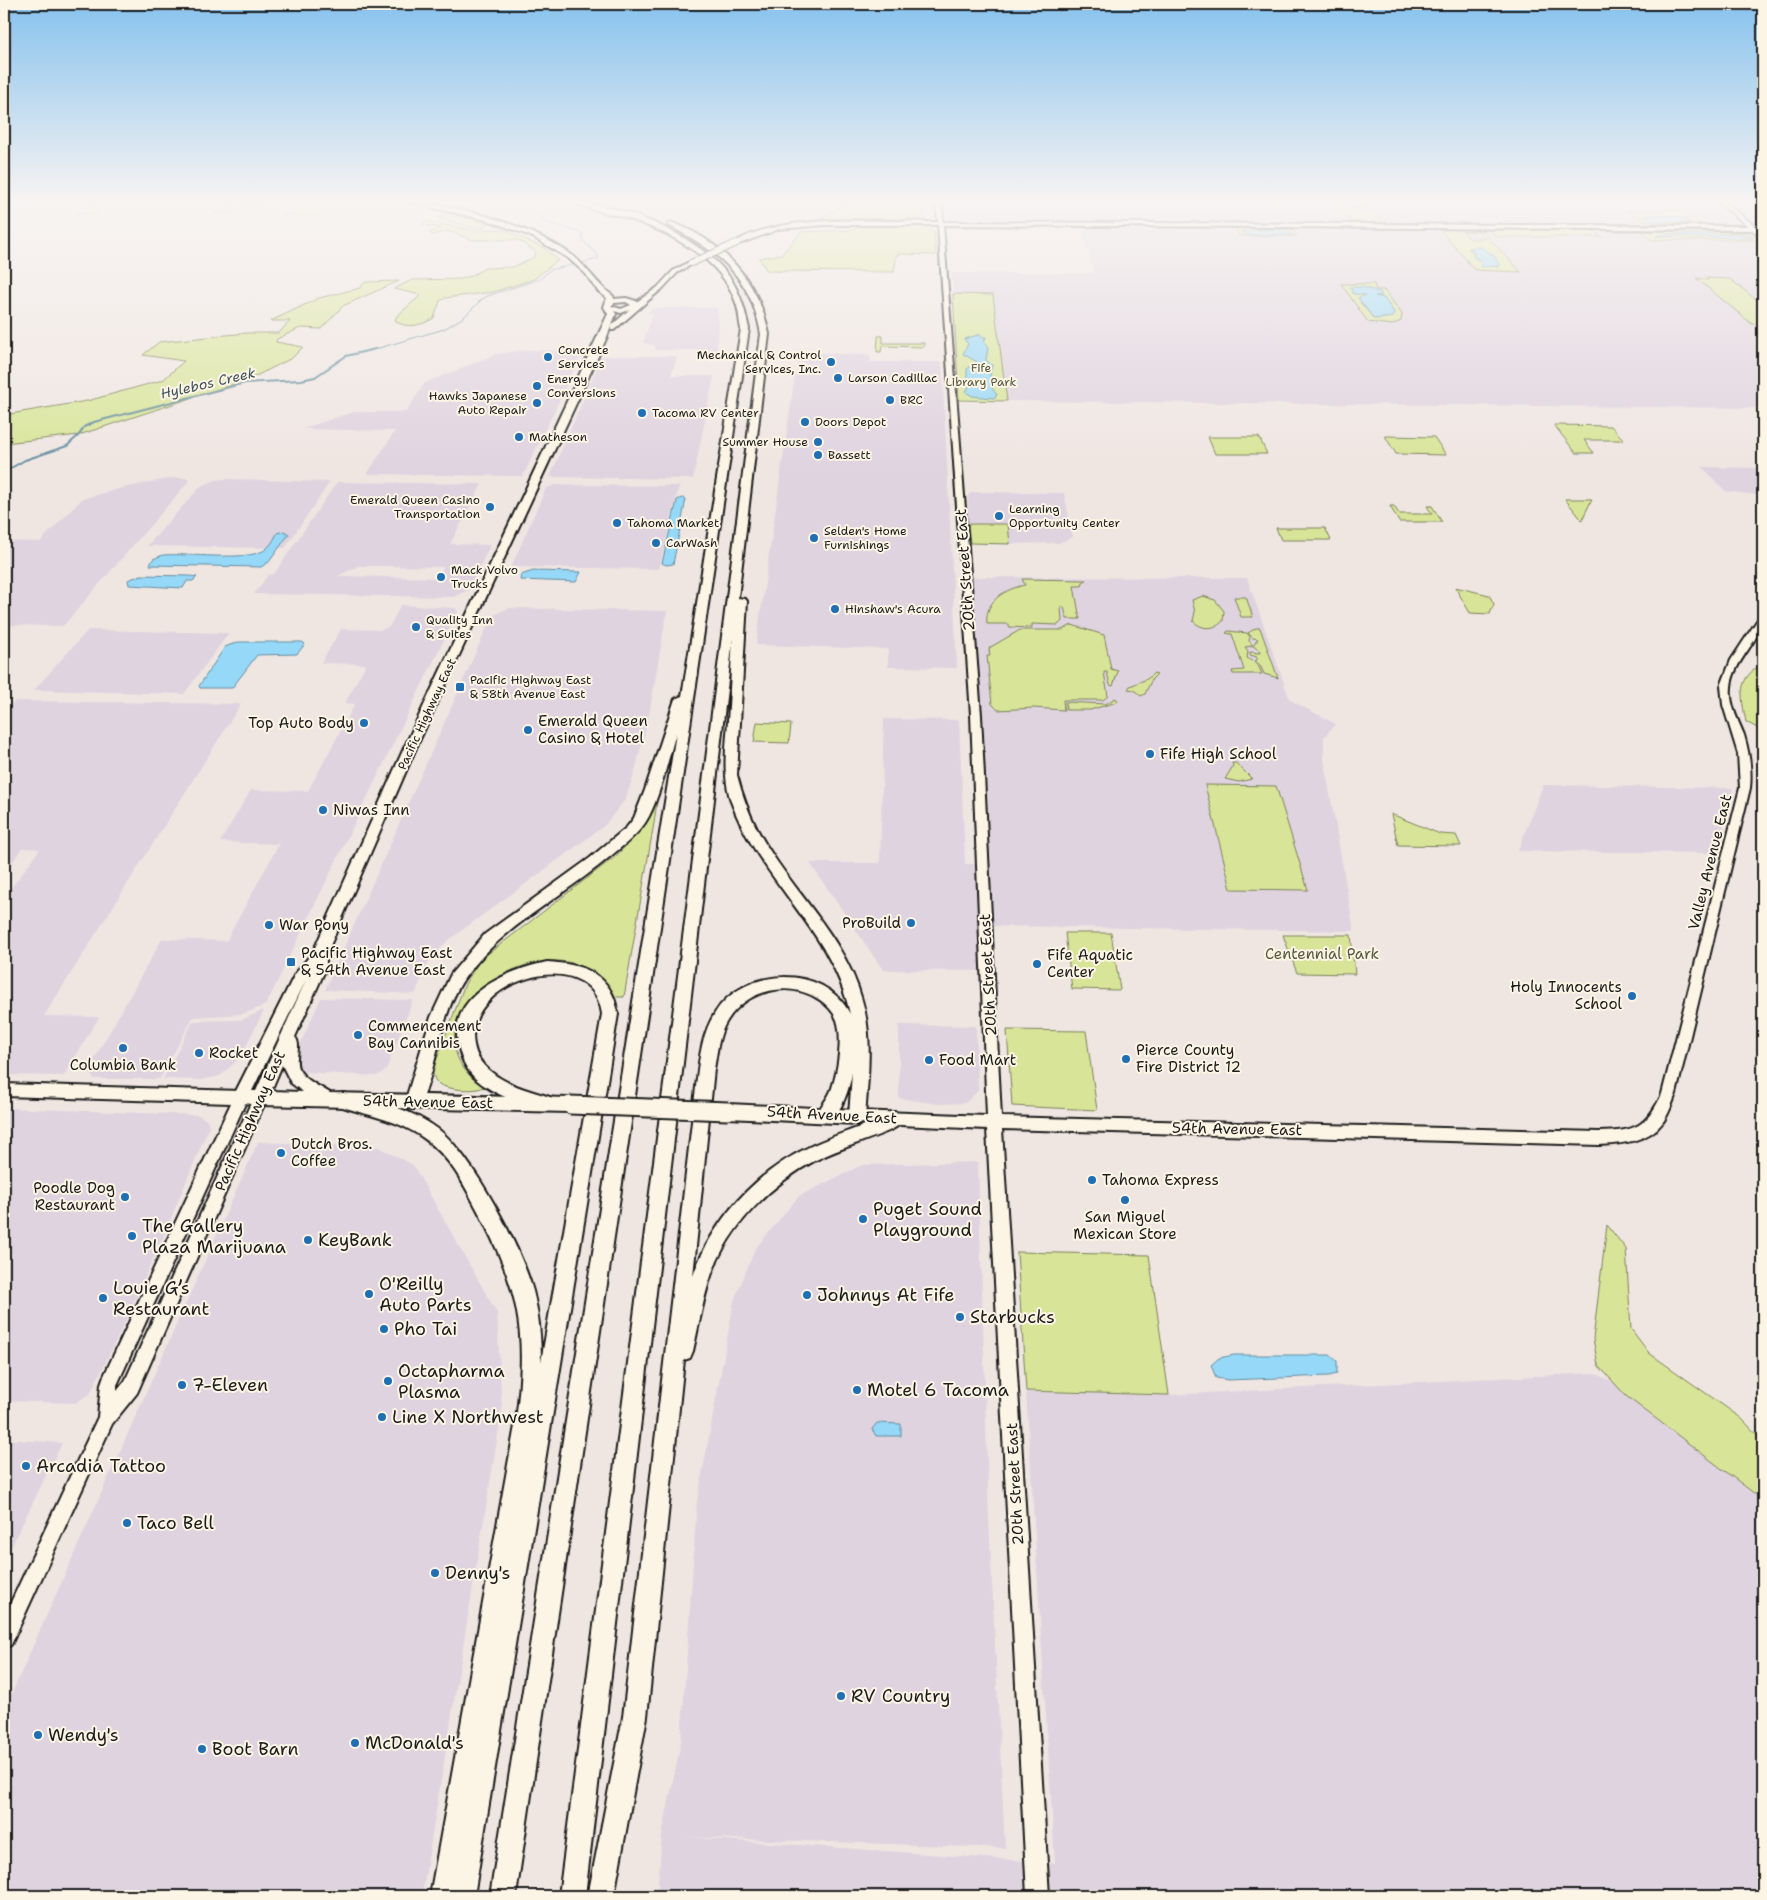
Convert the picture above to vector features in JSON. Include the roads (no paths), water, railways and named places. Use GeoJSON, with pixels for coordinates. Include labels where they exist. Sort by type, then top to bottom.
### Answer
{"type":"FeatureCollection","features":[{"type":"Feature","properties":{"kind":"highway"},"geometry":{"type":"LineString","coordinates":[[503,1896],[745,329],[742,307],[736,292]]}},
{"type":"Feature","properties":{"kind":"highway"},"geometry":{"type":"LineString","coordinates":[[572,1896],[765,334],[754,292]]}},
{"type":"Feature","properties":{"kind":"highway"},"geometry":{"type":"LineString","coordinates":[[736,568],[741,599],[731,775],[733,787],[740,809],[752,832],[824,938],[842,966],[851,986],[857,1011],[859,1038],[860,1069],[857,1117]]}},
{"type":"Feature","properties":{"kind":"highway"},"geometry":{"type":"LineString","coordinates":[[413,1102],[439,1018],[448,994],[463,968],[490,938],[595,862],[632,830],[640,820],[676,718],[702,616]]}},
{"type":"Feature","properties":{"kind":"highway"},"geometry":{"type":"LineString","coordinates":[[461,1896],[610,1014],[608,999],[598,984],[576,970],[558,967],[536,969],[522,973],[491,989],[473,1010],[465,1034],[468,1056],[483,1074],[516,1094],[560,1105]]}},
{"type":"Feature","properties":{"kind":"highway"},"geometry":{"type":"LineString","coordinates":[[601,1896],[635,1717],[710,1050],[720,1019],[738,997],[759,986],[786,982],[818,991],[836,1005],[846,1025],[842,1089],[825,1114]]}},
{"type":"Feature","properties":{"kind":"highway"},"geometry":{"type":"LineString","coordinates":[[337,1100],[404,1118],[429,1131],[451,1151],[474,1186],[514,1263],[528,1313],[532,1362],[529,1411],[511,1500],[443,1896]]}},
{"type":"Feature","properties":{"kind":"highway"},"geometry":{"type":"LineString","coordinates":[[667,1420],[704,1271],[718,1241],[737,1214],[774,1178],[806,1157],[830,1145],[876,1130],[895,1119]]}},
{"type":"Feature","properties":{"kind":"main road"},"geometry":{"type":"LineString","coordinates":[[603,292],[611,296],[610,306]]}},
{"type":"Feature","properties":{"kind":"main road"},"geometry":{"type":"LineString","coordinates":[[617,292],[626,300],[632,302],[634,306]]}},
{"type":"Feature","properties":{"kind":"main road"},"geometry":{"type":"LineString","coordinates":[[622,292],[631,294],[649,292]]}},
{"type":"Feature","properties":{"kind":"main road"},"geometry":{"type":"LineString","coordinates":[[610,306],[652,292]]}},
{"type":"Feature","properties":{"kind":"main road"},"geometry":{"type":"LineString","coordinates":[[610,306],[624,310],[634,306],[653,292]]}},
{"type":"Feature","properties":{"kind":"main road"},"geometry":{"type":"LineString","coordinates":[[614,328],[629,314],[649,300],[654,292]]}},
{"type":"Feature","properties":{"kind":"main road","name":"20th Street East"},"geometry":{"type":"LineString","coordinates":[[945,292],[976,715],[994,1123],[1038,1896]]}},
{"type":"Feature","properties":{"kind":"main road","name":"Pacific Highway East"},"geometry":{"type":"LineString","coordinates":[[106,1418],[109,1384],[204,1172],[300,978],[319,955],[410,748],[602,339],[612,314],[610,306]]}},
{"type":"Feature","properties":{"kind":"main road","name":"Pacific Highway East"},"geometry":{"type":"LineString","coordinates":[[602,339],[619,322],[619,315],[624,310]]}},
{"type":"Feature","properties":{"kind":"main road","name":"Valley Avenue East"},"geometry":{"type":"LineString","coordinates":[[1656,1119],[1668,1094],[1745,788],[1744,762],[1739,735],[1728,706],[1726,685],[1737,659],[1763,618]]}},
{"type":"Feature","properties":{"kind":"main road","name":"Pacific Highway East"},"geometry":{"type":"LineString","coordinates":[[4,1638],[106,1418],[131,1387],[319,968],[319,955]]}},
{"type":"Feature","properties":{"kind":"main road"},"geometry":{"type":"LineString","coordinates":[[295,1021],[287,1059],[292,1074],[337,1100]]}},
{"type":"Feature","properties":{"kind":"main road","name":"54th Avenue East"},"geometry":{"type":"LineString","coordinates":[[4,1090],[560,1105],[825,1114],[994,1123],[1592,1138],[1632,1134],[1648,1127],[1656,1119]]}},
{"type":"Feature","properties":{"kind":"water"},"geometry":{"type":"Polygon","coordinates":[[[1352,292],[1380,292],[1382,295],[1375,296],[1384,298],[1394,312],[1393,317],[1374,319],[1358,298],[1366,295],[1353,294],[1352,292]]]}},
{"type":"Feature","properties":{"kind":"water"},"geometry":{"type":"Polygon","coordinates":[[[981,334],[981,337],[986,337],[984,342],[988,348],[986,360],[992,365],[990,376],[993,379],[992,388],[997,395],[994,398],[972,396],[966,392],[970,384],[967,379],[967,369],[977,362],[963,354],[968,344],[964,339],[981,334]]]}},
{"type":"Feature","properties":{"kind":"water"},"geometry":{"type":"Polygon","coordinates":[[[686,499],[673,564],[666,565],[662,563],[677,500],[686,499]]]}},
{"type":"Feature","properties":{"kind":"water"},"geometry":{"type":"Polygon","coordinates":[[[284,531],[289,534],[269,562],[261,567],[150,565],[153,559],[163,555],[242,556],[254,554],[263,551],[272,543],[277,533],[284,531]]]}},
{"type":"Feature","properties":{"kind":"water"},"geometry":{"type":"Polygon","coordinates":[[[533,571],[581,572],[576,582],[520,580],[521,575],[533,571]]]}},
{"type":"Feature","properties":{"kind":"water"},"geometry":{"type":"Polygon","coordinates":[[[141,575],[197,577],[193,581],[187,581],[183,588],[129,585],[128,580],[141,575]]]}},
{"type":"Feature","properties":{"kind":"water"},"geometry":{"type":"Polygon","coordinates":[[[238,642],[302,642],[305,644],[297,654],[257,655],[232,688],[200,688],[199,686],[225,647],[238,642]]]}},
{"type":"Feature","properties":{"kind":"water"},"geometry":{"type":"Polygon","coordinates":[[[1234,1355],[1330,1355],[1337,1361],[1337,1374],[1329,1376],[1228,1380],[1216,1378],[1211,1365],[1219,1358],[1234,1355]]]}},
{"type":"Feature","properties":{"kind":"water"},"geometry":{"type":"Polygon","coordinates":[[[877,1423],[901,1424],[901,1436],[876,1436],[872,1429],[877,1423]]]}},
{"type":"Feature","properties":{"kind":"waterway","name":"Hylebos Creek"},"geometry":{"type":"LineString","coordinates":[[369,351],[444,329],[464,317],[482,299],[500,292]]}},
{"type":"Feature","properties":{"kind":"waterway","name":"Hylebos Creek"},"geometry":{"type":"LineString","coordinates":[[4,472],[25,460],[67,446],[79,435],[84,427],[94,422],[245,383],[301,380],[315,377],[346,356],[375,349]]}},
{"type":"Feature","properties":{"kind":"place","name":"Concrete Services"},"geometry":{"type":"Point","coordinates":[548,357]}},
{"type":"Feature","properties":{"kind":"place","name":"Mechanical & Control Services, Inc."},"geometry":{"type":"Point","coordinates":[831,362]}},
{"type":"Feature","properties":{"kind":"place","name":"Larson Cadillac"},"geometry":{"type":"Point","coordinates":[838,378]}},
{"type":"Feature","properties":{"kind":"place","name":"Energy Conversions"},"geometry":{"type":"Point","coordinates":[537,386]}},
{"type":"Feature","properties":{"kind":"place","name":"BRC"},"geometry":{"type":"Point","coordinates":[890,400]}},
{"type":"Feature","properties":{"kind":"place","name":"Hawks Japanese Auto Repair"},"geometry":{"type":"Point","coordinates":[537,403]}},
{"type":"Feature","properties":{"kind":"place","name":"Tacoma RV Center"},"geometry":{"type":"Point","coordinates":[642,413]}},
{"type":"Feature","properties":{"kind":"place","name":"Doors Depot"},"geometry":{"type":"Point","coordinates":[805,422]}},
{"type":"Feature","properties":{"kind":"place","name":"Matheson"},"geometry":{"type":"Point","coordinates":[519,437]}},
{"type":"Feature","properties":{"kind":"place","name":"Summer House"},"geometry":{"type":"Point","coordinates":[818,442]}},
{"type":"Feature","properties":{"kind":"place","name":"Bassett"},"geometry":{"type":"Point","coordinates":[818,455]}},
{"type":"Feature","properties":{"kind":"place","name":"Emerald Queen Casino Transportation"},"geometry":{"type":"Point","coordinates":[490,507]}},
{"type":"Feature","properties":{"kind":"place","name":"Learning Opportunity Center"},"geometry":{"type":"Point","coordinates":[999,516]}},
{"type":"Feature","properties":{"kind":"place","name":"Tahoma Market"},"geometry":{"type":"Point","coordinates":[617,523]}},
{"type":"Feature","properties":{"kind":"place","name":"Selden's Home Furnishings"},"geometry":{"type":"Point","coordinates":[814,538]}},
{"type":"Feature","properties":{"kind":"place","name":"CarWash"},"geometry":{"type":"Point","coordinates":[656,543]}},
{"type":"Feature","properties":{"kind":"place","name":"Mack Volvo Trucks"},"geometry":{"type":"Point","coordinates":[441,577]}},
{"type":"Feature","properties":{"kind":"place","name":"Hinshaw's Acura"},"geometry":{"type":"Point","coordinates":[835,609]}},
{"type":"Feature","properties":{"kind":"place","name":"Quality Inn & Suites"},"geometry":{"type":"Point","coordinates":[416,627]}},
{"type":"Feature","properties":{"kind":"place","name":"Pacific Highway East & 58th Avenue East"},"geometry":{"type":"Point","coordinates":[460,687]}},
{"type":"Feature","properties":{"kind":"place","name":"Top Auto Body"},"geometry":{"type":"Point","coordinates":[364,723]}},
{"type":"Feature","properties":{"kind":"place","name":"Emerald Queen Casino & Hotel"},"geometry":{"type":"Point","coordinates":[528,730]}},
{"type":"Feature","properties":{"kind":"place","name":"Fife High School"},"geometry":{"type":"Point","coordinates":[1150,754]}},
{"type":"Feature","properties":{"kind":"place","name":"Niwas Inn"},"geometry":{"type":"Point","coordinates":[323,810]}},
{"type":"Feature","properties":{"kind":"place","name":"ProBuild"},"geometry":{"type":"Point","coordinates":[911,923]}},
{"type":"Feature","properties":{"kind":"place","name":"War Pony"},"geometry":{"type":"Point","coordinates":[269,925]}},
{"type":"Feature","properties":{"kind":"place","name":"Pacific Highway East & 54th Avenue East"},"geometry":{"type":"Point","coordinates":[291,962]}},
{"type":"Feature","properties":{"kind":"place","name":"Fife Aquatic Center"},"geometry":{"type":"Point","coordinates":[1037,964]}},
{"type":"Feature","properties":{"kind":"place","name":"Holy Innocents School"},"geometry":{"type":"Point","coordinates":[1632,996]}},
{"type":"Feature","properties":{"kind":"place","name":"Commencement Bay Cannibis"},"geometry":{"type":"Point","coordinates":[358,1035]}},
{"type":"Feature","properties":{"kind":"place","name":"Columbia Bank"},"geometry":{"type":"Point","coordinates":[123,1048]}},
{"type":"Feature","properties":{"kind":"place","name":"Rocket"},"geometry":{"type":"Point","coordinates":[199,1053]}},
{"type":"Feature","properties":{"kind":"place","name":"Pierce County Fire District 12"},"geometry":{"type":"Point","coordinates":[1126,1059]}},
{"type":"Feature","properties":{"kind":"place","name":"Food Mart"},"geometry":{"type":"Point","coordinates":[929,1060]}},
{"type":"Feature","properties":{"kind":"place","name":"Dutch Bros. Coffee"},"geometry":{"type":"Point","coordinates":[281,1153]}},
{"type":"Feature","properties":{"kind":"place","name":"Tahoma Express"},"geometry":{"type":"Point","coordinates":[1092,1180]}},
{"type":"Feature","properties":{"kind":"place","name":"Poodle Dog Restaurant"},"geometry":{"type":"Point","coordinates":[125,1197]}},
{"type":"Feature","properties":{"kind":"place","name":"San Miguel Mexican Store"},"geometry":{"type":"Point","coordinates":[1125,1200]}},
{"type":"Feature","properties":{"kind":"place","name":"Puget Sound Playground"},"geometry":{"type":"Point","coordinates":[863,1219]}},
{"type":"Feature","properties":{"kind":"place","name":"The Gallery Plaza Marijuana"},"geometry":{"type":"Point","coordinates":[132,1236]}},
{"type":"Feature","properties":{"kind":"place","name":"KeyBank"},"geometry":{"type":"Point","coordinates":[308,1240]}},
{"type":"Feature","properties":{"kind":"place","name":"O'Reilly Auto Parts"},"geometry":{"type":"Point","coordinates":[369,1294]}},
{"type":"Feature","properties":{"kind":"place","name":"Johnnys At Fife"},"geometry":{"type":"Point","coordinates":[807,1295]}},
{"type":"Feature","properties":{"kind":"place","name":"Louie G’s Restaurant"},"geometry":{"type":"Point","coordinates":[103,1298]}},
{"type":"Feature","properties":{"kind":"place","name":"Starbucks"},"geometry":{"type":"Point","coordinates":[960,1317]}},
{"type":"Feature","properties":{"kind":"place","name":"Pho Tai"},"geometry":{"type":"Point","coordinates":[384,1329]}},
{"type":"Feature","properties":{"kind":"place","name":"Octapharma Plasma"},"geometry":{"type":"Point","coordinates":[388,1381]}},
{"type":"Feature","properties":{"kind":"place","name":"7-Eleven"},"geometry":{"type":"Point","coordinates":[182,1385]}},
{"type":"Feature","properties":{"kind":"place","name":"Motel 6 Tacoma"},"geometry":{"type":"Point","coordinates":[857,1390]}},
{"type":"Feature","properties":{"kind":"place","name":"Line X Northwest"},"geometry":{"type":"Point","coordinates":[382,1417]}},
{"type":"Feature","properties":{"kind":"place","name":"Arcadia Tattoo"},"geometry":{"type":"Point","coordinates":[26,1466]}},
{"type":"Feature","properties":{"kind":"place","name":"Taco Bell"},"geometry":{"type":"Point","coordinates":[127,1523]}},
{"type":"Feature","properties":{"kind":"place","name":"Denny's"},"geometry":{"type":"Point","coordinates":[435,1573]}},
{"type":"Feature","properties":{"kind":"place","name":"RV Country"},"geometry":{"type":"Point","coordinates":[841,1696]}},
{"type":"Feature","properties":{"kind":"place","name":"Wendy's"},"geometry":{"type":"Point","coordinates":[38,1735]}},
{"type":"Feature","properties":{"kind":"place","name":"McDonald's"},"geometry":{"type":"Point","coordinates":[355,1743]}},
{"type":"Feature","properties":{"kind":"place","name":"Boot Barn"},"geometry":{"type":"Point","coordinates":[202,1749]}},
{"type":"Feature","properties":{"kind":"park label","name":"Fife Library Park"},"geometry":{"type":"Point","coordinates":[981,375]}},
{"type":"Feature","properties":{"kind":"park label","name":"Centennial Park"},"geometry":{"type":"Point","coordinates":[1322,954]}}]}
